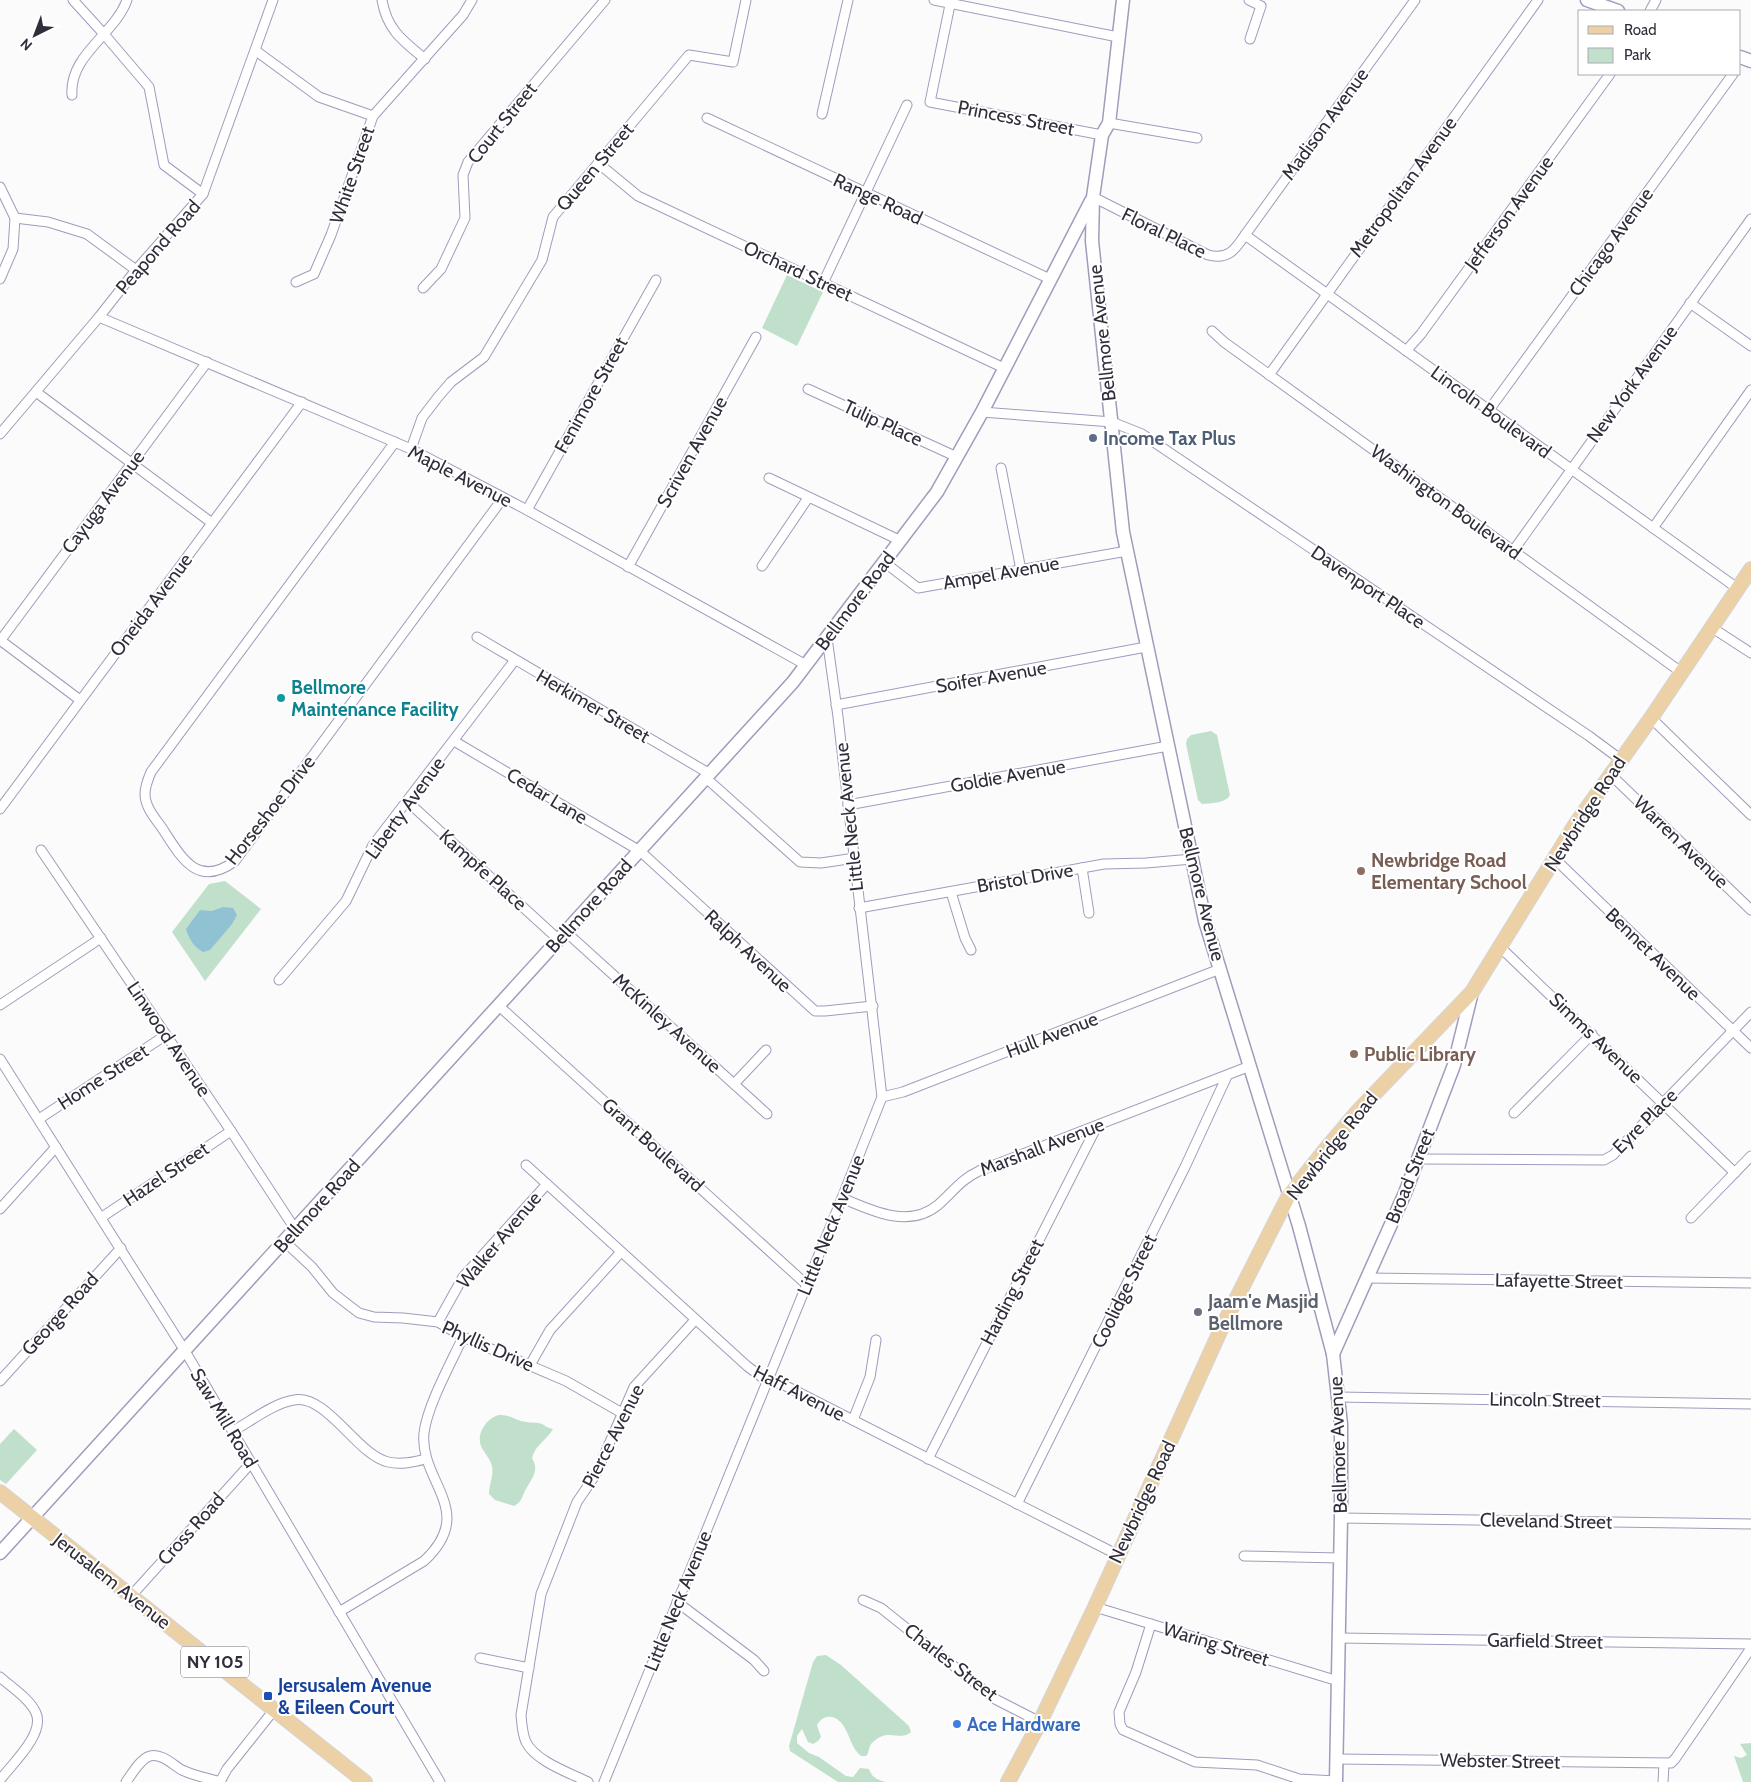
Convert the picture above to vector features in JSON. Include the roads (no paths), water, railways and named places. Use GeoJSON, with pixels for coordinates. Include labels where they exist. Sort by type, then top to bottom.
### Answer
{"type":"FeatureCollection","features":[{"type":"Feature","properties":{"kind":"main road","name":"Bellmore Avenue"},"geometry":{"type":"LineString","coordinates":[[1123,0],[1109,123],[1102,135],[1093,198],[1092,241],[1123,532],[1205,921],[1289,1195],[1321,1304],[1333,1354],[1341,1424],[1336,1782]]}},
{"type":"Feature","properties":{"kind":"main road"},"geometry":{"type":"LineString","coordinates":[[1587,0],[1615,10]]}},
{"type":"Feature","properties":{"kind":"main road","name":"Bellmore Road"},"geometry":{"type":"LineString","coordinates":[[0,1553],[793,682],[937,492],[982,412],[1093,198]]}},
{"type":"Feature","properties":{"kind":"main road","name":"Newbridge Road"},"geometry":{"type":"LineString","coordinates":[[1008,1782],[1040,1722],[1222,1327],[1289,1195],[1364,1105],[1472,992],[1575,825],[1651,718],[1751,569]]}},
{"type":"Feature","properties":{"kind":"main road","name":"Broad Street"},"geometry":{"type":"LineString","coordinates":[[1333,1354],[1405,1193],[1454,1065],[1472,992]]}},
{"type":"Feature","properties":{"kind":"main road","name":"Jerusalem Avenue"},"geometry":{"type":"LineString","coordinates":[[0,1492],[365,1782]]}},
{"type":"Feature","properties":{"kind":"street"},"geometry":{"type":"LineString","coordinates":[[73,0],[104,33],[148,86],[164,165],[203,194]]}},
{"type":"Feature","properties":{"kind":"street"},"geometry":{"type":"LineString","coordinates":[[72,94],[71,85],[78,67],[119,16],[128,0]]}},
{"type":"Feature","properties":{"kind":"street","name":"Peapond Road"},"geometry":{"type":"LineString","coordinates":[[0,434],[4,422],[36,392],[136,270],[203,194],[273,0]]}},
{"type":"Feature","properties":{"kind":"street"},"geometry":{"type":"LineString","coordinates":[[382,0],[388,23],[402,40],[425,59]]}},
{"type":"Feature","properties":{"kind":"street","name":"White Street"},"geometry":{"type":"LineString","coordinates":[[296,282],[314,274],[331,235],[373,116],[463,15],[472,0]]}},
{"type":"Feature","properties":{"kind":"street","name":"Court Street"},"geometry":{"type":"LineString","coordinates":[[423,288],[441,268],[465,218],[463,174],[468,162],[605,0]]}},
{"type":"Feature","properties":{"kind":"street","name":"Queen Street"},"geometry":{"type":"LineString","coordinates":[[411,449],[422,418],[438,397],[451,382],[484,357],[542,260],[553,217],[689,55],[733,62],[746,0]]}},
{"type":"Feature","properties":{"kind":"street"},"geometry":{"type":"LineString","coordinates":[[822,114],[848,0]]}},
{"type":"Feature","properties":{"kind":"street"},"geometry":{"type":"LineString","coordinates":[[934,0],[1118,37]]}},
{"type":"Feature","properties":{"kind":"street"},"geometry":{"type":"LineString","coordinates":[[1249,0],[1262,6],[1250,39]]}},
{"type":"Feature","properties":{"kind":"street","name":"Madison Avenue"},"geometry":{"type":"LineString","coordinates":[[1236,249],[1415,0]]}},
{"type":"Feature","properties":{"kind":"street","name":"Metropolitan Avenue"},"geometry":{"type":"LineString","coordinates":[[1269,375],[1538,0]]}},
{"type":"Feature","properties":{"kind":"street","name":"Princess Street"},"geometry":{"type":"LineString","coordinates":[[950,2],[930,102],[1102,135]]}},
{"type":"Feature","properties":{"kind":"street"},"geometry":{"type":"LineString","coordinates":[[256,51],[320,98],[373,116]]}},
{"type":"Feature","properties":{"kind":"street","name":"Jefferson Avenue"},"geometry":{"type":"LineString","coordinates":[[1406,351],[1421,334],[1609,75]]}},
{"type":"Feature","properties":{"kind":"street","name":"Chicago Avenue"},"geometry":{"type":"LineString","coordinates":[[1489,410],[1732,75]]}},
{"type":"Feature","properties":{"kind":"street"},"geometry":{"type":"LineString","coordinates":[[823,282],[907,105]]}},
{"type":"Feature","properties":{"kind":"street","name":"Range Road"},"geometry":{"type":"LineString","coordinates":[[707,118],[1050,279]]}},
{"type":"Feature","properties":{"kind":"street"},"geometry":{"type":"LineString","coordinates":[[1109,123],[1197,138]]}},
{"type":"Feature","properties":{"kind":"street","name":"Orchard Street"},"geometry":{"type":"LineString","coordinates":[[598,163],[638,196],[1004,368]]}},
{"type":"Feature","properties":{"kind":"street"},"geometry":{"type":"LineString","coordinates":[[0,187],[15,218],[13,249],[0,279]]}},
{"type":"Feature","properties":{"kind":"street","name":"Floral Place"},"geometry":{"type":"LineString","coordinates":[[1093,198],[1208,255],[1217,258],[1236,249]]}},
{"type":"Feature","properties":{"kind":"street"},"geometry":{"type":"LineString","coordinates":[[15,218],[48,222],[87,234],[136,270]]}},
{"type":"Feature","properties":{"kind":"street","name":"New York Avenue"},"geometry":{"type":"LineString","coordinates":[[1513,550],[1751,219]]}},
{"type":"Feature","properties":{"kind":"street","name":"Lincoln Boulevard"},"geometry":{"type":"LineString","coordinates":[[1245,235],[1737,588]]}},
{"type":"Feature","properties":{"kind":"street","name":"Fenimore Street"},"geometry":{"type":"LineString","coordinates":[[527,510],[656,280]]}},
{"type":"Feature","properties":{"kind":"street"},"geometry":{"type":"LineString","coordinates":[[1690,303],[1751,346]]}},
{"type":"Feature","properties":{"kind":"street","name":"Maple Avenue"},"geometry":{"type":"LineString","coordinates":[[99,317],[411,449],[527,510],[806,665]]}},
{"type":"Feature","properties":{"kind":"street","name":"Washington Boulevard"},"geometry":{"type":"LineString","coordinates":[[1212,330],[1224,342],[1269,375],[1681,672]]}},
{"type":"Feature","properties":{"kind":"street","name":"Scriven Avenue"},"geometry":{"type":"LineString","coordinates":[[628,567],[756,337]]}},
{"type":"Feature","properties":{"kind":"street","name":"Cayuga Avenue"},"geometry":{"type":"LineString","coordinates":[[0,640],[207,362]]}},
{"type":"Feature","properties":{"kind":"street","name":"Tulip Place"},"geometry":{"type":"LineString","coordinates":[[808,389],[957,457]]}},
{"type":"Feature","properties":{"kind":"street"},"geometry":{"type":"LineString","coordinates":[[1652,528],[1751,390]]}},
{"type":"Feature","properties":{"kind":"street"},"geometry":{"type":"LineString","coordinates":[[36,392],[212,523]]}},
{"type":"Feature","properties":{"kind":"street","name":"Oneida Avenue"},"geometry":{"type":"LineString","coordinates":[[0,808],[302,402]]}},
{"type":"Feature","properties":{"kind":"street","name":"Davenport Place"},"geometry":{"type":"LineString","coordinates":[[982,412],[1112,422],[1142,434],[1589,736],[1620,760]]}},
{"type":"Feature","properties":{"kind":"street","name":"Horseshoe Drive"},"geometry":{"type":"LineString","coordinates":[[395,442],[151,772],[146,784],[145,796],[149,809],[182,858],[194,868],[210,872],[223,870],[235,861],[503,498]]}},
{"type":"Feature","properties":{"kind":"street"},"geometry":{"type":"LineString","coordinates":[[1001,468],[1020,570]]}},
{"type":"Feature","properties":{"kind":"street"},"geometry":{"type":"LineString","coordinates":[[769,478],[899,540]]}},
{"type":"Feature","properties":{"kind":"street"},"geometry":{"type":"LineString","coordinates":[[762,566],[808,498]]}},
{"type":"Feature","properties":{"kind":"street","name":"Ampel Avenue"},"geometry":{"type":"LineString","coordinates":[[884,562],[918,588],[1127,551]]}},
{"type":"Feature","properties":{"kind":"street"},"geometry":{"type":"LineString","coordinates":[[1711,627],[1751,654]]}},
{"type":"Feature","properties":{"kind":"street","name":"Herkimer Street"},"geometry":{"type":"LineString","coordinates":[[477,637],[708,776],[800,862],[821,863],[855,858]]}},
{"type":"Feature","properties":{"kind":"street","name":"Little Neck Avenue"},"geometry":{"type":"LineString","coordinates":[[604,1782],[882,1097],[873,1006],[859,908],[855,858],[827,638]]}},
{"type":"Feature","properties":{"kind":"street"},"geometry":{"type":"LineString","coordinates":[[0,640],[80,700]]}},
{"type":"Feature","properties":{"kind":"street","name":"Soifer Avenue"},"geometry":{"type":"LineString","coordinates":[[836,705],[1146,647]]}},
{"type":"Feature","properties":{"kind":"street","name":"Liberty Avenue"},"geometry":{"type":"LineString","coordinates":[[279,980],[346,901],[373,845],[515,660]]}},
{"type":"Feature","properties":{"kind":"street"},"geometry":{"type":"LineString","coordinates":[[1651,718],[1751,815]]}},
{"type":"Feature","properties":{"kind":"street","name":"Cedar Lane"},"geometry":{"type":"LineString","coordinates":[[454,741],[640,851]]}},
{"type":"Feature","properties":{"kind":"street","name":"Goldie Avenue"},"geometry":{"type":"LineString","coordinates":[[848,805],[1168,746]]}},
{"type":"Feature","properties":{"kind":"street","name":"Warren Avenue"},"geometry":{"type":"LineString","coordinates":[[1610,774],[1751,910]]}},
{"type":"Feature","properties":{"kind":"street","name":"Kampfe Place"},"geometry":{"type":"LineString","coordinates":[[407,801],[563,936]]}},
{"type":"Feature","properties":{"kind":"street","name":"Linwood Avenue"},"geometry":{"type":"LineString","coordinates":[[41,850],[295,1229]]}},
{"type":"Feature","properties":{"kind":"street","name":"Ralph Avenue"},"geometry":{"type":"LineString","coordinates":[[640,851],[814,1011],[825,1012],[873,1006]]}},
{"type":"Feature","properties":{"kind":"street","name":"Bristol Drive"},"geometry":{"type":"LineString","coordinates":[[859,908],[1104,864],[1192,859]]}},
{"type":"Feature","properties":{"kind":"street","name":"Bennet Avenue"},"geometry":{"type":"LineString","coordinates":[[1555,859],[1751,1048]]}},
{"type":"Feature","properties":{"kind":"street"},"geometry":{"type":"LineString","coordinates":[[1082,868],[1089,913]]}},
{"type":"Feature","properties":{"kind":"street"},"geometry":{"type":"LineString","coordinates":[[950,892],[970,950]]}},
{"type":"Feature","properties":{"kind":"street","name":"McKinley Avenue"},"geometry":{"type":"LineString","coordinates":[[563,936],[767,1114]]}},
{"type":"Feature","properties":{"kind":"street"},"geometry":{"type":"LineString","coordinates":[[0,1005],[101,938]]}},
{"type":"Feature","properties":{"kind":"street","name":"Simms Avenue"},"geometry":{"type":"LineString","coordinates":[[1500,947],[1735,1173]]}},
{"type":"Feature","properties":{"kind":"street","name":"Hull Avenue"},"geometry":{"type":"LineString","coordinates":[[882,1097],[903,1092],[1220,969]]}},
{"type":"Feature","properties":{"kind":"street","name":"Grant Boulevard"},"geometry":{"type":"LineString","coordinates":[[499,1006],[807,1285]]}},
{"type":"Feature","properties":{"kind":"street","name":"Eyre Place"},"geometry":{"type":"LineString","coordinates":[[1418,1158],[1604,1160],[1613,1155],[1751,1012]]}},
{"type":"Feature","properties":{"kind":"street"},"geometry":{"type":"LineString","coordinates":[[1514,1113],[1592,1034]]}},
{"type":"Feature","properties":{"kind":"street","name":"Home Street"},"geometry":{"type":"LineString","coordinates":[[39,1118],[166,1035]]}},
{"type":"Feature","properties":{"kind":"street"},"geometry":{"type":"LineString","coordinates":[[734,1084],[766,1050]]}},
{"type":"Feature","properties":{"kind":"street","name":"Saw Mill Road"},"geometry":{"type":"LineString","coordinates":[[0,1059],[102,1217],[185,1351],[440,1782]]}},
{"type":"Feature","properties":{"kind":"street","name":"Marshall Avenue"},"geometry":{"type":"LineString","coordinates":[[842,1198],[888,1215],[900,1217],[915,1216],[937,1206],[960,1183],[979,1170],[1250,1066]]}},
{"type":"Feature","properties":{"kind":"street","name":"Coolidge Street"},"geometry":{"type":"LineString","coordinates":[[1017,1504],[1185,1167],[1227,1076]]}},
{"type":"Feature","properties":{"kind":"street","name":"Harding Street"},"geometry":{"type":"LineString","coordinates":[[928,1459],[1097,1126]]}},
{"type":"Feature","properties":{"kind":"street","name":"Hazel Street"},"geometry":{"type":"LineString","coordinates":[[102,1217],[231,1131]]}},
{"type":"Feature","properties":{"kind":"street"},"geometry":{"type":"LineString","coordinates":[[0,1209],[56,1147]]}},
{"type":"Feature","properties":{"kind":"street"},"geometry":{"type":"LineString","coordinates":[[1691,1218],[1751,1156]]}},
{"type":"Feature","properties":{"kind":"street","name":"Haff Avenue"},"geometry":{"type":"LineString","coordinates":[[526,1166],[695,1320],[747,1366],[768,1381],[782,1384],[1118,1555]]}},
{"type":"Feature","properties":{"kind":"street","name":"Walker Avenue"},"geometry":{"type":"LineString","coordinates":[[438,1322],[463,1277],[547,1184]]}},
{"type":"Feature","properties":{"kind":"street","name":"Phyllis Drive"},"geometry":{"type":"LineString","coordinates":[[284,1241],[312,1266],[333,1293],[359,1312],[374,1317],[438,1322],[463,1337],[566,1381],[622,1413]]}},
{"type":"Feature","properties":{"kind":"street","name":"George Road"},"geometry":{"type":"LineString","coordinates":[[0,1381],[121,1248]]}},
{"type":"Feature","properties":{"kind":"street"},"geometry":{"type":"LineString","coordinates":[[530,1365],[550,1330],[621,1252]]}},
{"type":"Feature","properties":{"kind":"street","name":"Lafayette Street"},"geometry":{"type":"LineString","coordinates":[[1367,1278],[1751,1283]]}},
{"type":"Feature","properties":{"kind":"street","name":"Pierce Avenue"},"geometry":{"type":"LineString","coordinates":[[588,1782],[538,1756],[526,1742],[522,1731],[521,1714],[541,1594],[577,1502],[596,1474],[634,1387],[695,1320]]}},
{"type":"Feature","properties":{"kind":"street"},"geometry":{"type":"LineString","coordinates":[[339,1612],[424,1561],[434,1552],[442,1540],[447,1518],[445,1501],[426,1459],[425,1424],[463,1337]]}},
{"type":"Feature","properties":{"kind":"street"},"geometry":{"type":"LineString","coordinates":[[853,1420],[870,1378],[876,1340]]}},
{"type":"Feature","properties":{"kind":"street","name":"Lincoln Street"},"geometry":{"type":"LineString","coordinates":[[1339,1397],[1751,1404]]}},
{"type":"Feature","properties":{"kind":"street"},"geometry":{"type":"LineString","coordinates":[[233,1431],[282,1403],[296,1399],[315,1404],[373,1455],[386,1462],[407,1463],[426,1459]]}},
{"type":"Feature","properties":{"kind":"street","name":"Cross Road"},"geometry":{"type":"LineString","coordinates":[[131,1596],[251,1463]]}},
{"type":"Feature","properties":{"kind":"street","name":"Cleveland Street"},"geometry":{"type":"LineString","coordinates":[[1341,1518],[1751,1524]]}},
{"type":"Feature","properties":{"kind":"street"},"geometry":{"type":"LineString","coordinates":[[1244,1556],[1340,1558]]}},
{"type":"Feature","properties":{"kind":"street","name":"Charles Street"},"geometry":{"type":"LineString","coordinates":[[863,1600],[881,1608],[996,1698],[1040,1722]]}},
{"type":"Feature","properties":{"kind":"street"},"geometry":{"type":"LineString","coordinates":[[677,1602],[754,1660],[764,1671]]}},
{"type":"Feature","properties":{"kind":"street","name":"Waring Street"},"geometry":{"type":"LineString","coordinates":[[1094,1607],[1338,1680]]}},
{"type":"Feature","properties":{"kind":"street"},"geometry":{"type":"LineString","coordinates":[[1151,1624],[1136,1672],[1119,1712],[1120,1724],[1123,1730],[1195,1762],[1257,1765],[1299,1779],[1336,1782]]}},
{"type":"Feature","properties":{"kind":"street","name":"Garfield Street"},"geometry":{"type":"LineString","coordinates":[[1339,1638],[1751,1644]]}},
{"type":"Feature","properties":{"kind":"street"},"geometry":{"type":"LineString","coordinates":[[1663,1782],[1664,1764],[1671,1763],[1675,1759],[1751,1648]]}},
{"type":"Feature","properties":{"kind":"street"},"geometry":{"type":"LineString","coordinates":[[480,1658],[529,1668]]}},
{"type":"Feature","properties":{"kind":"street"},"geometry":{"type":"LineString","coordinates":[[0,1677],[29,1703],[36,1713],[39,1724],[34,1737],[0,1780]]}},
{"type":"Feature","properties":{"kind":"street"},"geometry":{"type":"LineString","coordinates":[[126,1782],[144,1760],[149,1756],[156,1756],[189,1772],[220,1782],[227,1769],[274,1710]]}},
{"type":"Feature","properties":{"kind":"street","name":"Webster Street"},"geometry":{"type":"LineString","coordinates":[[1337,1759],[1664,1764]]}},
{"type":"Feature","properties":{"kind":"water"},"geometry":{"type":"Polygon","coordinates":[[[223,907],[233,908],[237,915],[232,924],[210,950],[203,952],[192,942],[186,929],[200,910],[212,911],[223,907]]]}},
{"type":"Feature","properties":{"kind":"place","name":"Income Tax Plus"},"geometry":{"type":"Point","coordinates":[1093,438]}},
{"type":"Feature","properties":{"kind":"place","name":"Bellmore Maintenance Facility"},"geometry":{"type":"Point","coordinates":[281,698]}},
{"type":"Feature","properties":{"kind":"place","name":"Newbridge Road Elementary School"},"geometry":{"type":"Point","coordinates":[1361,871]}},
{"type":"Feature","properties":{"kind":"place","name":"Public Library"},"geometry":{"type":"Point","coordinates":[1354,1054]}},
{"type":"Feature","properties":{"kind":"place","name":"Jaam'e Masjid Bellmore"},"geometry":{"type":"Point","coordinates":[1198,1312]}},
{"type":"Feature","properties":{"kind":"place","name":"Jersusalem Avenue & Eileen Court"},"geometry":{"type":"Point","coordinates":[268,1696]}},
{"type":"Feature","properties":{"kind":"place","name":"Ace Hardware"},"geometry":{"type":"Point","coordinates":[957,1724]}}]}
